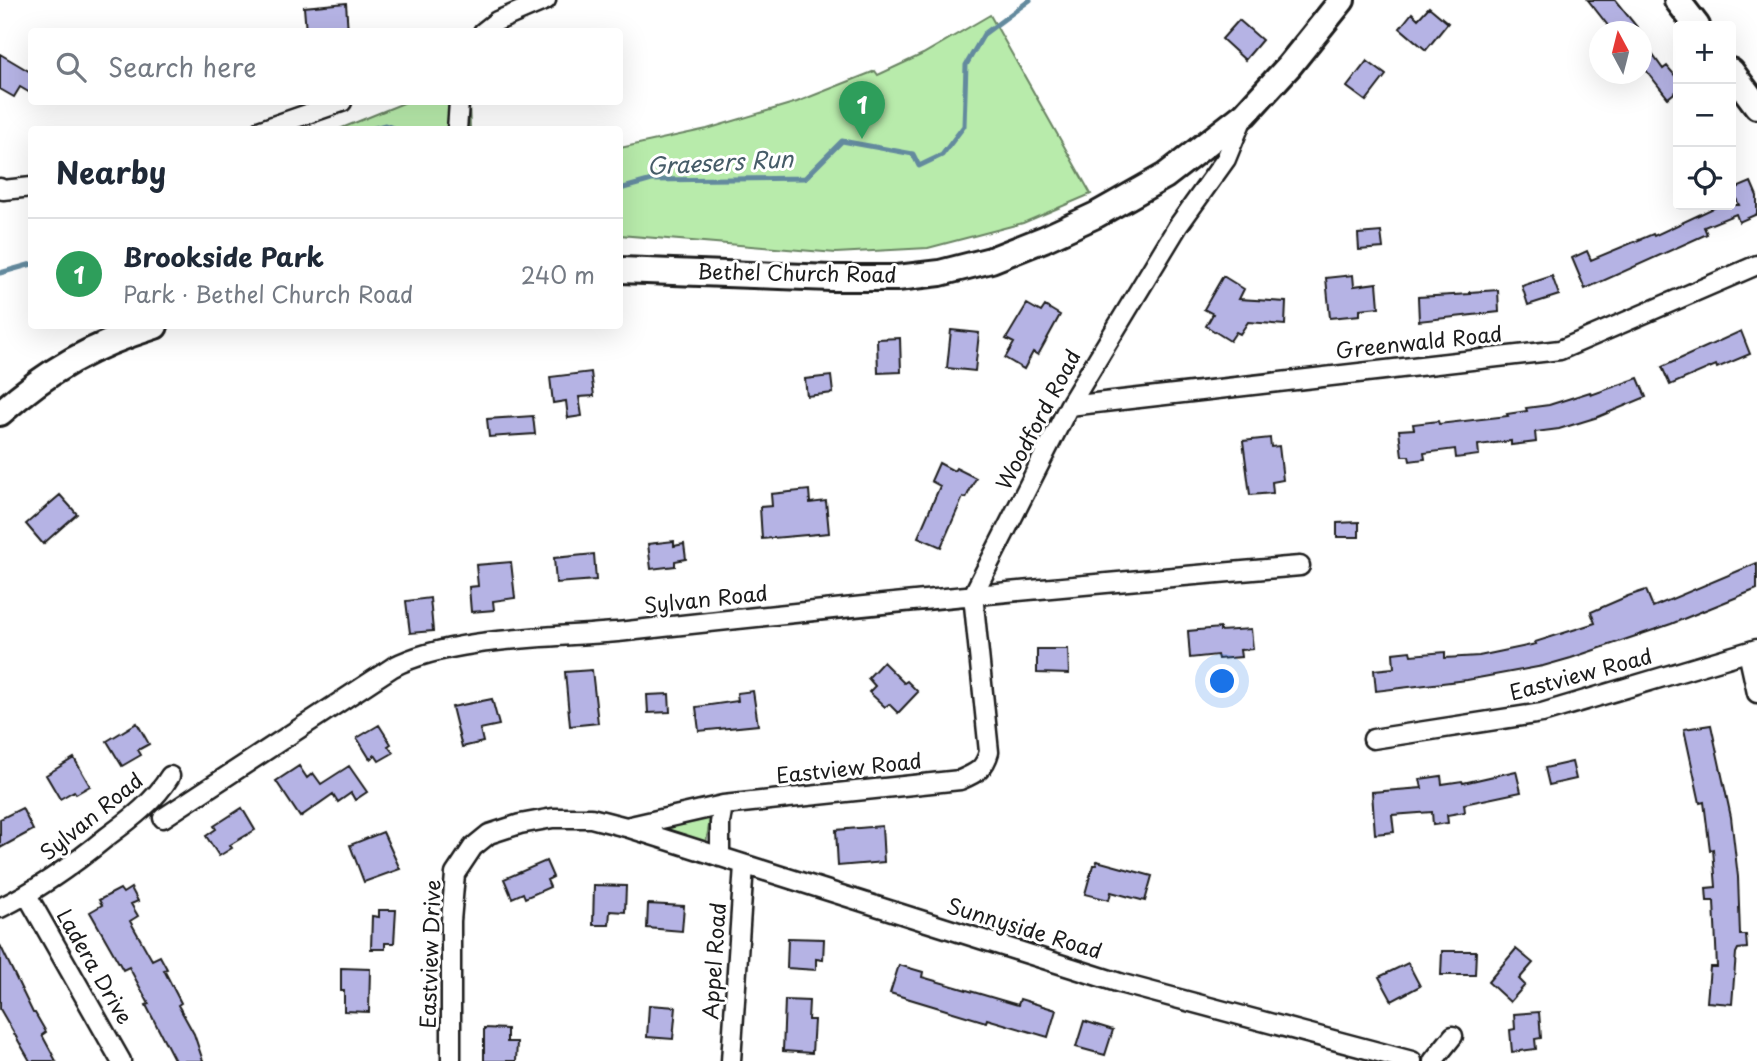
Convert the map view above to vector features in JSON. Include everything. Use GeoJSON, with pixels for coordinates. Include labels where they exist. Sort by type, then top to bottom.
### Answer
{"type":"FeatureCollection","features":[{"type":"Feature","properties":{"kind":"street"},"geometry":{"type":"LineString","coordinates":[[488,28],[497,21],[546,0]]}},
{"type":"Feature","properties":{"kind":"street","name":"Bethel Church Road"},"geometry":{"type":"LineString","coordinates":[[623,270],[897,278],[940,273],[991,260],[1096,215],[1165,176],[1245,114],[1289,66],[1342,0]]}},
{"type":"Feature","properties":{"kind":"street"},"geometry":{"type":"LineString","coordinates":[[1677,0],[1693,21]]}},
{"type":"Feature","properties":{"kind":"street"},"geometry":{"type":"LineString","coordinates":[[1736,78],[1757,106]]}},
{"type":"Feature","properties":{"kind":"street"},"geometry":{"type":"LineString","coordinates":[[273,126],[333,105]]}},
{"type":"Feature","properties":{"kind":"street"},"geometry":{"type":"LineString","coordinates":[[457,126],[459,105]]}},
{"type":"Feature","properties":{"kind":"street","name":"Woodford Road"},"geometry":{"type":"LineString","coordinates":[[974,595],[1069,406],[1178,226],[1226,159],[1245,114]]}},
{"type":"Feature","properties":{"kind":"street"},"geometry":{"type":"LineString","coordinates":[[0,188],[28,187]]}},
{"type":"Feature","properties":{"kind":"street","name":"Greenwald Road"},"geometry":{"type":"LineString","coordinates":[[1069,406],[1560,350],[1757,265]]}},
{"type":"Feature","properties":{"kind":"street"},"geometry":{"type":"LineString","coordinates":[[0,413],[27,389],[70,360],[145,329]]}},
{"type":"Feature","properties":{"kind":"street"},"geometry":{"type":"LineString","coordinates":[[0,393],[27,389]]}},
{"type":"Feature","properties":{"kind":"street","name":"Sylvan Road"},"geometry":{"type":"LineString","coordinates":[[163,818],[393,667],[412,657],[428,653],[514,641],[974,595],[1300,566]]}},
{"type":"Feature","properties":{"kind":"street","name":"Eastview Road"},"geometry":{"type":"LineString","coordinates":[[626,827],[723,805],[960,780],[978,773],[986,764],[989,752],[974,595]]}},
{"type":"Feature","properties":{"kind":"street"},"geometry":{"type":"LineString","coordinates":[[1752,650],[1757,693]]}},
{"type":"Feature","properties":{"kind":"street","name":"Eastview Road"},"geometry":{"type":"LineString","coordinates":[[1373,739],[1542,713],[1752,650]]}},
{"type":"Feature","properties":{"kind":"street","name":"Sylvan Road"},"geometry":{"type":"LineString","coordinates":[[0,908],[27,895],[63,872],[124,824],[160,791],[170,776]]}},
{"type":"Feature","properties":{"kind":"street"},"geometry":{"type":"LineString","coordinates":[[720,857],[723,805]]}},
{"type":"Feature","properties":{"kind":"street","name":"Eastview Drive"},"geometry":{"type":"LineString","coordinates":[[451,1061],[455,874],[473,847],[489,834],[552,818],[591,818],[626,827]]}},
{"type":"Feature","properties":{"kind":"street","name":"Sunnyside Road"},"geometry":{"type":"LineString","coordinates":[[626,827],[1124,984],[1412,1061]]}},
{"type":"Feature","properties":{"kind":"street","name":"Appel Road"},"geometry":{"type":"LineString","coordinates":[[731,1061],[744,865]]}},
{"type":"Feature","properties":{"kind":"street","name":"Ladera Drive"},"geometry":{"type":"LineString","coordinates":[[27,895],[121,1061]]}},
{"type":"Feature","properties":{"kind":"street"},"geometry":{"type":"LineString","coordinates":[[1433,1061],[1453,1036]]}},
{"type":"Feature","properties":{"kind":"green space"},"geometry":{"type":"Polygon","coordinates":[[[990,15],[1091,194],[1023,223],[928,248],[836,253],[623,235],[623,147],[707,129],[797,102],[875,71],[878,75],[923,54],[990,15]]]}},
{"type":"Feature","properties":{"kind":"green space"},"geometry":{"type":"Polygon","coordinates":[[[399,105],[469,105],[470,126],[347,126],[399,105]]]}},
{"type":"Feature","properties":{"kind":"green space"},"geometry":{"type":"Polygon","coordinates":[[[711,814],[706,843],[652,826],[711,814]]]}},
{"type":"Feature","properties":{"kind":"building"},"geometry":{"type":"Polygon","coordinates":[[[1588,0],[1615,0],[1632,21],[1604,21],[1588,0]]]}},
{"type":"Feature","properties":{"kind":"building"},"geometry":{"type":"Polygon","coordinates":[[[346,3],[348,28],[306,28],[304,7],[346,3]]]}},
{"type":"Feature","properties":{"kind":"building"},"geometry":{"type":"Polygon","coordinates":[[[1429,7],[1448,23],[1426,50],[1400,28],[1412,13],[1418,19],[1429,7]]]}},
{"type":"Feature","properties":{"kind":"building"},"geometry":{"type":"Polygon","coordinates":[[[1239,20],[1262,40],[1245,60],[1222,39],[1239,20]]]}},
{"type":"Feature","properties":{"kind":"building"},"geometry":{"type":"Polygon","coordinates":[[[0,54],[28,71],[28,92],[20,87],[14,97],[0,89],[0,54]]]}},
{"type":"Feature","properties":{"kind":"building"},"geometry":{"type":"Polygon","coordinates":[[[1652,54],[1663,69],[1667,66],[1673,73],[1673,94],[1668,98],[1652,78],[1652,54]]]}},
{"type":"Feature","properties":{"kind":"building"},"geometry":{"type":"Polygon","coordinates":[[[1367,61],[1386,75],[1366,101],[1347,87],[1367,61]]]}},
{"type":"Feature","properties":{"kind":"building"},"geometry":{"type":"Polygon","coordinates":[[[1751,182],[1757,196],[1757,214],[1739,222],[1736,214],[1704,227],[1707,234],[1585,289],[1572,258],[1587,251],[1591,260],[1653,234],[1654,236],[1709,210],[1736,210],[1736,205],[1739,205],[1736,188],[1751,182]]]}},
{"type":"Feature","properties":{"kind":"building"},"geometry":{"type":"Polygon","coordinates":[[[1381,232],[1383,248],[1359,250],[1358,234],[1381,232]]]}},
{"type":"Feature","properties":{"kind":"building"},"geometry":{"type":"Polygon","coordinates":[[[1353,275],[1354,286],[1377,283],[1379,307],[1360,309],[1360,315],[1330,318],[1326,278],[1353,275]]]}},
{"type":"Feature","properties":{"kind":"building"},"geometry":{"type":"Polygon","coordinates":[[[1223,276],[1244,289],[1239,299],[1286,302],[1285,325],[1248,322],[1240,334],[1236,332],[1230,341],[1206,326],[1213,314],[1204,309],[1223,276]]]}},
{"type":"Feature","properties":{"kind":"building"},"geometry":{"type":"Polygon","coordinates":[[[1552,276],[1559,295],[1528,305],[1522,286],[1552,276]]]}},
{"type":"Feature","properties":{"kind":"building"},"geometry":{"type":"Polygon","coordinates":[[[1498,290],[1499,312],[1419,321],[1418,297],[1498,290]]]}},
{"type":"Feature","properties":{"kind":"building"},"geometry":{"type":"Polygon","coordinates":[[[1027,304],[1041,312],[1045,306],[1060,315],[1038,355],[1033,352],[1024,369],[1005,358],[1014,343],[1006,339],[1027,304]]]}},
{"type":"Feature","properties":{"kind":"building"},"geometry":{"type":"Polygon","coordinates":[[[951,330],[979,333],[975,371],[947,368],[951,330]]]}},
{"type":"Feature","properties":{"kind":"building"},"geometry":{"type":"Polygon","coordinates":[[[1741,331],[1750,354],[1670,385],[1662,367],[1741,331]]]}},
{"type":"Feature","properties":{"kind":"building"},"geometry":{"type":"Polygon","coordinates":[[[900,338],[901,372],[878,373],[877,339],[900,338]]]}},
{"type":"Feature","properties":{"kind":"building"},"geometry":{"type":"Polygon","coordinates":[[[591,372],[594,396],[579,397],[582,416],[568,418],[566,401],[553,403],[550,377],[591,372]]]}},
{"type":"Feature","properties":{"kind":"building"},"geometry":{"type":"Polygon","coordinates":[[[831,376],[833,393],[807,396],[805,379],[831,376]]]}},
{"type":"Feature","properties":{"kind":"building"},"geometry":{"type":"Polygon","coordinates":[[[1638,378],[1646,397],[1598,417],[1559,429],[1535,432],[1536,442],[1511,445],[1511,441],[1478,445],[1479,455],[1456,458],[1455,449],[1424,453],[1425,459],[1410,461],[1409,456],[1402,456],[1399,430],[1414,429],[1413,424],[1438,421],[1439,424],[1508,416],[1507,414],[1527,411],[1526,408],[1549,405],[1590,392],[1591,395],[1638,378]]]}},
{"type":"Feature","properties":{"kind":"building"},"geometry":{"type":"Polygon","coordinates":[[[533,416],[535,434],[489,437],[487,419],[533,416]]]}},
{"type":"Feature","properties":{"kind":"building"},"geometry":{"type":"Polygon","coordinates":[[[1270,438],[1271,447],[1279,446],[1283,480],[1272,482],[1273,493],[1250,495],[1243,441],[1270,438]]]}},
{"type":"Feature","properties":{"kind":"building"},"geometry":{"type":"Polygon","coordinates":[[[939,463],[976,478],[966,498],[963,497],[941,547],[918,537],[940,486],[931,481],[939,463]]]}},
{"type":"Feature","properties":{"kind":"building"},"geometry":{"type":"Polygon","coordinates":[[[809,490],[810,503],[826,501],[829,533],[762,539],[760,507],[772,506],[771,494],[809,490]]]}},
{"type":"Feature","properties":{"kind":"building"},"geometry":{"type":"Polygon","coordinates":[[[60,495],[77,514],[43,544],[26,524],[60,495]]]}},
{"type":"Feature","properties":{"kind":"building"},"geometry":{"type":"Polygon","coordinates":[[[1359,522],[1359,537],[1337,537],[1337,523],[1359,522]]]}},
{"type":"Feature","properties":{"kind":"building"},"geometry":{"type":"Polygon","coordinates":[[[674,541],[674,546],[684,544],[686,559],[675,561],[675,566],[651,569],[648,544],[674,541]]]}},
{"type":"Feature","properties":{"kind":"building"},"geometry":{"type":"Polygon","coordinates":[[[594,554],[596,580],[556,583],[554,558],[594,554]]]}},
{"type":"Feature","properties":{"kind":"building"},"geometry":{"type":"Polygon","coordinates":[[[511,562],[515,598],[493,601],[494,610],[471,612],[469,587],[478,586],[476,565],[511,562]]]}},
{"type":"Feature","properties":{"kind":"building"},"geometry":{"type":"Polygon","coordinates":[[[1757,563],[1757,589],[1671,624],[1571,658],[1467,680],[1376,691],[1374,670],[1394,668],[1393,653],[1410,651],[1411,655],[1445,652],[1445,658],[1479,656],[1536,644],[1535,642],[1595,623],[1591,612],[1628,596],[1646,590],[1653,607],[1757,563]]]}},
{"type":"Feature","properties":{"kind":"building"},"geometry":{"type":"Polygon","coordinates":[[[430,598],[433,631],[410,633],[406,601],[430,598]]]}},
{"type":"Feature","properties":{"kind":"building"},"geometry":{"type":"Polygon","coordinates":[[[1220,628],[1220,631],[1251,629],[1253,649],[1240,650],[1241,657],[1218,659],[1217,655],[1190,658],[1188,631],[1220,628]]]}},
{"type":"Feature","properties":{"kind":"building"},"geometry":{"type":"Polygon","coordinates":[[[1037,649],[1068,649],[1069,674],[1037,673],[1037,649]]]}},
{"type":"Feature","properties":{"kind":"building"},"geometry":{"type":"Polygon","coordinates":[[[883,662],[904,683],[907,681],[918,692],[898,713],[889,704],[885,707],[869,692],[875,686],[868,678],[883,662]]]}},
{"type":"Feature","properties":{"kind":"building"},"geometry":{"type":"Polygon","coordinates":[[[592,670],[598,723],[570,726],[565,672],[592,670]]]}},
{"type":"Feature","properties":{"kind":"building"},"geometry":{"type":"Polygon","coordinates":[[[753,691],[758,725],[699,731],[696,707],[738,701],[737,693],[753,691]]]}},
{"type":"Feature","properties":{"kind":"building"},"geometry":{"type":"Polygon","coordinates":[[[669,694],[670,712],[648,713],[647,695],[669,694]]]}},
{"type":"Feature","properties":{"kind":"building"},"geometry":{"type":"Polygon","coordinates":[[[492,699],[499,725],[480,729],[483,742],[462,747],[452,707],[492,699]]]}},
{"type":"Feature","properties":{"kind":"building"},"geometry":{"type":"Polygon","coordinates":[[[137,723],[149,744],[138,750],[141,755],[122,766],[107,741],[137,723]]]}},
{"type":"Feature","properties":{"kind":"building"},"geometry":{"type":"Polygon","coordinates":[[[379,725],[391,744],[388,746],[393,753],[379,761],[375,755],[370,759],[357,738],[379,725]]]}},
{"type":"Feature","properties":{"kind":"building"},"geometry":{"type":"Polygon","coordinates":[[[1711,725],[1731,817],[1738,877],[1740,935],[1746,935],[1747,948],[1738,949],[1736,953],[1732,1004],[1707,1002],[1710,967],[1717,967],[1714,901],[1707,901],[1706,888],[1716,887],[1713,849],[1710,850],[1704,802],[1700,803],[1684,729],[1711,725]]]}},
{"type":"Feature","properties":{"kind":"building"},"geometry":{"type":"Polygon","coordinates":[[[74,758],[90,786],[60,799],[46,775],[74,758]]]}},
{"type":"Feature","properties":{"kind":"building"},"geometry":{"type":"Polygon","coordinates":[[[1572,762],[1576,779],[1549,785],[1545,768],[1572,762]]]}},
{"type":"Feature","properties":{"kind":"building"},"geometry":{"type":"Polygon","coordinates":[[[299,766],[307,778],[313,773],[321,784],[349,766],[367,792],[355,800],[351,793],[338,802],[333,794],[300,817],[276,781],[299,766]]]}},
{"type":"Feature","properties":{"kind":"building"},"geometry":{"type":"Polygon","coordinates":[[[1516,771],[1521,792],[1464,804],[1465,812],[1447,815],[1448,823],[1433,825],[1432,812],[1392,815],[1394,832],[1375,834],[1372,792],[1422,788],[1420,779],[1441,776],[1442,784],[1463,783],[1516,771]]]}},
{"type":"Feature","properties":{"kind":"building"},"geometry":{"type":"Polygon","coordinates":[[[22,808],[33,830],[0,848],[0,819],[22,808]]]}},
{"type":"Feature","properties":{"kind":"building"},"geometry":{"type":"Polygon","coordinates":[[[242,808],[255,830],[230,845],[232,848],[219,856],[206,836],[216,829],[214,826],[242,808]]]}},
{"type":"Feature","properties":{"kind":"building"},"geometry":{"type":"Polygon","coordinates":[[[882,826],[884,862],[838,866],[836,830],[882,826]]]}},
{"type":"Feature","properties":{"kind":"building"},"geometry":{"type":"Polygon","coordinates":[[[383,832],[400,869],[364,882],[350,845],[383,832]]]}},
{"type":"Feature","properties":{"kind":"building"},"geometry":{"type":"Polygon","coordinates":[[[546,861],[553,877],[547,880],[550,887],[525,898],[523,893],[512,898],[504,879],[546,861]]]}},
{"type":"Feature","properties":{"kind":"building"},"geometry":{"type":"Polygon","coordinates":[[[1097,861],[1152,876],[1145,901],[1111,892],[1109,900],[1085,894],[1093,865],[1096,865],[1097,861]]]}},
{"type":"Feature","properties":{"kind":"building"},"geometry":{"type":"Polygon","coordinates":[[[594,885],[626,886],[625,912],[610,911],[609,925],[593,925],[594,885]]]}},
{"type":"Feature","properties":{"kind":"building"},"geometry":{"type":"Polygon","coordinates":[[[131,888],[138,901],[131,904],[138,916],[130,921],[152,960],[160,956],[167,969],[164,970],[181,1003],[178,1005],[194,1034],[203,1061],[175,1061],[129,967],[123,970],[90,912],[102,905],[99,900],[120,889],[123,893],[131,888]]]}},
{"type":"Feature","properties":{"kind":"building"},"geometry":{"type":"Polygon","coordinates":[[[648,904],[684,906],[682,931],[647,928],[648,904]]]}},
{"type":"Feature","properties":{"kind":"building"},"geometry":{"type":"Polygon","coordinates":[[[379,910],[396,910],[394,943],[385,943],[385,949],[371,949],[372,916],[379,917],[379,910]]]}},
{"type":"Feature","properties":{"kind":"building"},"geometry":{"type":"Polygon","coordinates":[[[788,938],[824,939],[823,960],[816,959],[816,970],[787,968],[788,938]]]}},
{"type":"Feature","properties":{"kind":"building"},"geometry":{"type":"Polygon","coordinates":[[[0,945],[33,1013],[46,1032],[42,1035],[56,1061],[30,1061],[0,1009],[0,945]]]}},
{"type":"Feature","properties":{"kind":"building"},"geometry":{"type":"Polygon","coordinates":[[[1516,949],[1533,963],[1519,979],[1525,985],[1510,1002],[1488,982],[1516,949]]]}},
{"type":"Feature","properties":{"kind":"building"},"geometry":{"type":"Polygon","coordinates":[[[1442,951],[1476,951],[1475,975],[1441,975],[1442,951]]]}},
{"type":"Feature","properties":{"kind":"building"},"geometry":{"type":"Polygon","coordinates":[[[1408,963],[1420,986],[1392,1001],[1379,977],[1408,963]]]}},
{"type":"Feature","properties":{"kind":"building"},"geometry":{"type":"Polygon","coordinates":[[[899,965],[923,972],[922,977],[1018,1005],[1020,999],[1056,1010],[1048,1037],[987,1019],[986,1022],[890,993],[899,965]]]}},
{"type":"Feature","properties":{"kind":"building"},"geometry":{"type":"Polygon","coordinates":[[[341,968],[370,969],[369,1012],[344,1011],[341,968]]]}},
{"type":"Feature","properties":{"kind":"building"},"geometry":{"type":"Polygon","coordinates":[[[785,1000],[809,1001],[808,1020],[814,1020],[812,1053],[783,1051],[785,1000]]]}},
{"type":"Feature","properties":{"kind":"building"},"geometry":{"type":"Polygon","coordinates":[[[649,1005],[676,1007],[673,1039],[647,1037],[649,1005]]]}},
{"type":"Feature","properties":{"kind":"building"},"geometry":{"type":"Polygon","coordinates":[[[1539,1012],[1541,1038],[1535,1039],[1536,1049],[1512,1052],[1510,1030],[1515,1029],[1514,1014],[1539,1012]]]}},
{"type":"Feature","properties":{"kind":"building"},"geometry":{"type":"Polygon","coordinates":[[[1084,1021],[1113,1030],[1105,1055],[1076,1047],[1084,1021]]]}},
{"type":"Feature","properties":{"kind":"building"},"geometry":{"type":"Polygon","coordinates":[[[484,1028],[507,1029],[507,1042],[517,1042],[516,1061],[484,1061],[484,1028]]]}},
{"type":"Feature","properties":{"kind":"waterway","name":"Graesers Run"},"geometry":{"type":"LineString","coordinates":[[623,188],[652,180],[805,178],[842,141],[913,154],[919,166],[942,155],[964,126],[966,65],[984,34],[1030,0]]}},
{"type":"Feature","properties":{"kind":"waterway","name":"Graesers Run"},"geometry":{"type":"LineString","coordinates":[[382,126],[388,126]]}},
{"type":"Feature","properties":{"kind":"waterway","name":"Graesers Run"},"geometry":{"type":"LineString","coordinates":[[0,273],[28,265]]}},
{"type":"Feature","properties":{"kind":"place","name":"Brookside Park"},"geometry":{"type":"Point","coordinates":[862,139]}}]}
